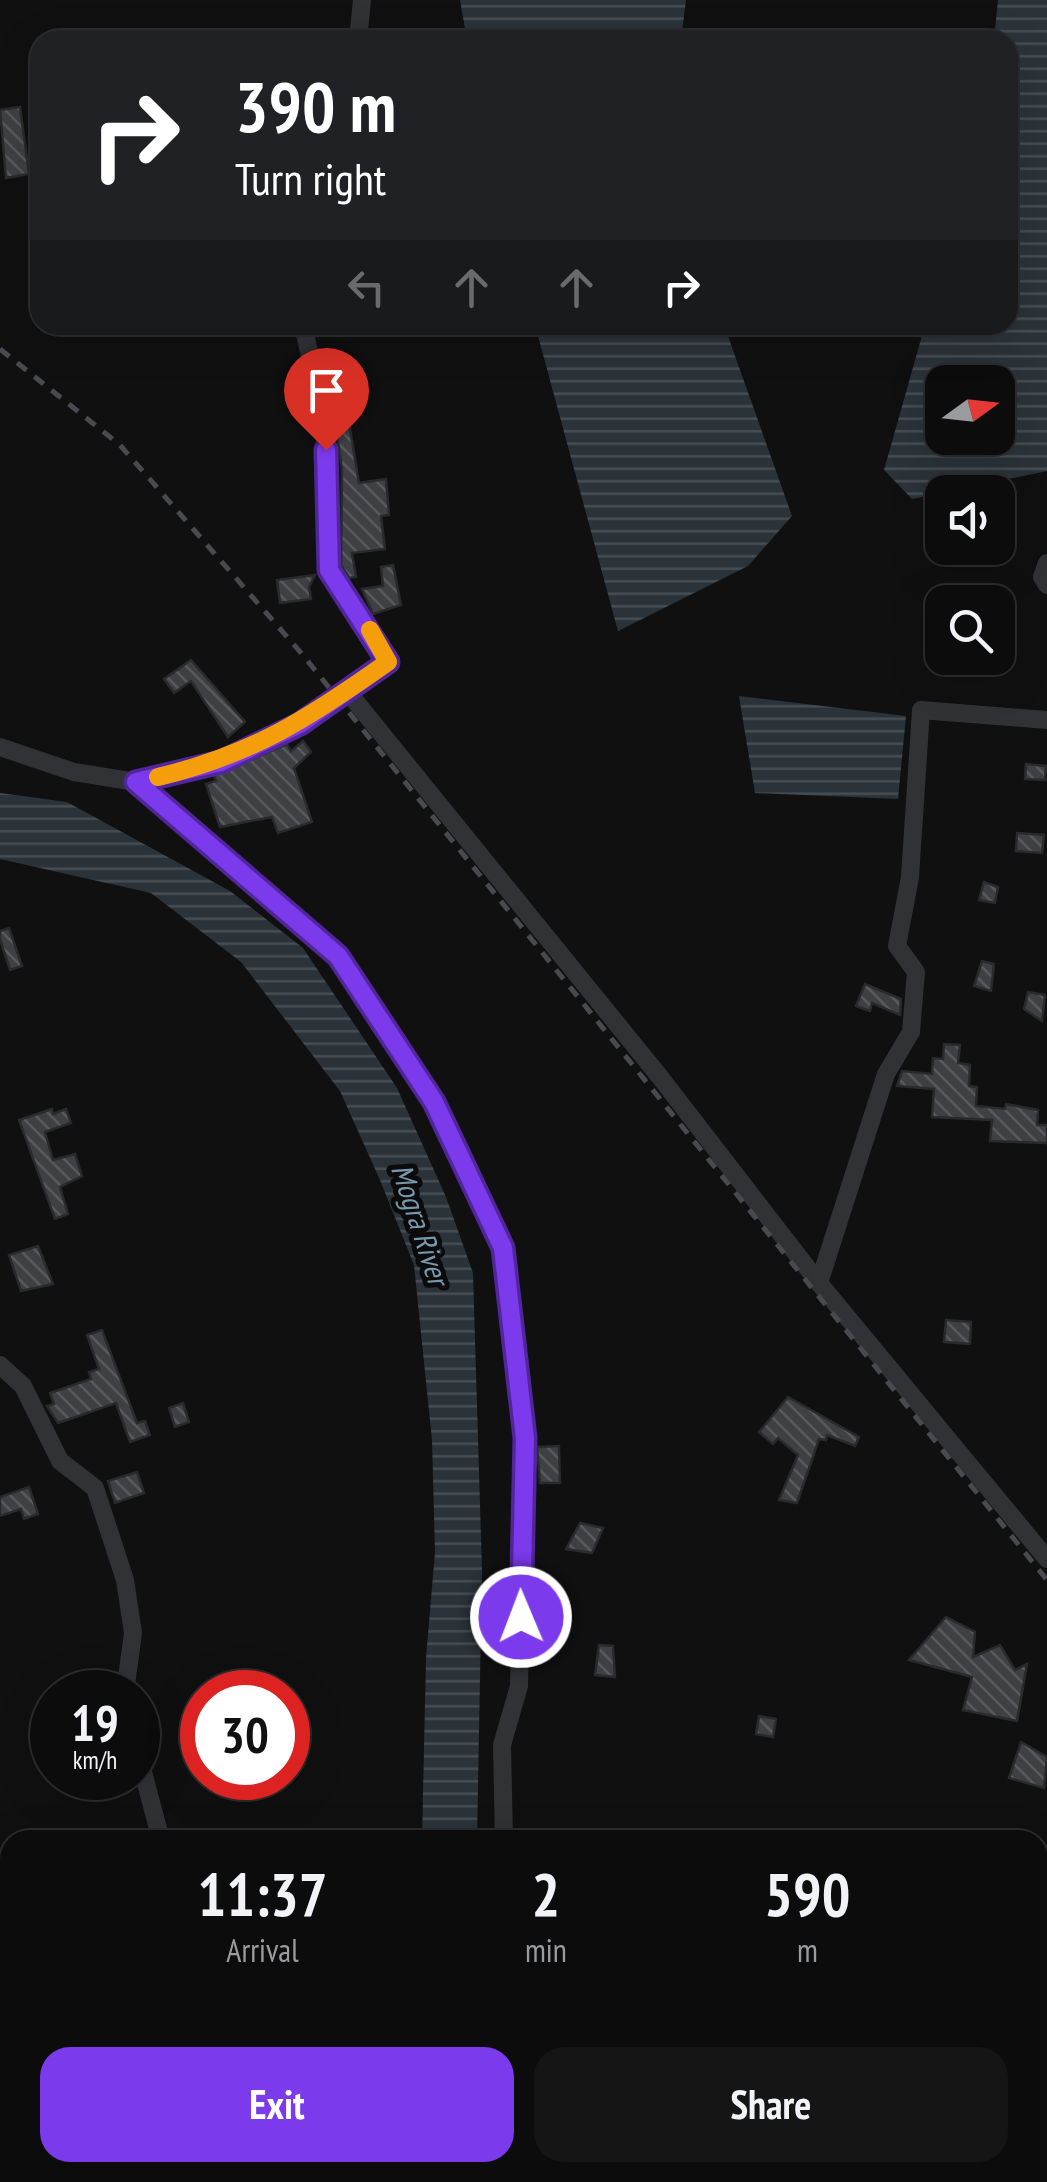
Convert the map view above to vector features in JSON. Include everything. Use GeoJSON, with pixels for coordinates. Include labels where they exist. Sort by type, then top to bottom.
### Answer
{"type":"FeatureCollection","features":[{"type":"Feature","properties":{"kind":"street"},"geometry":{"type":"LineString","coordinates":[[359,30],[362,0]]}},
{"type":"Feature","properties":{"kind":"street"},"geometry":{"type":"LineString","coordinates":[[0,747],[74,772],[136,782],[221,762],[300,724],[388,662],[329,570],[324,419],[305,335]]}},
{"type":"Feature","properties":{"kind":"street"},"geometry":{"type":"LineString","coordinates":[[1047,563],[1042,578],[1047,585]]}},
{"type":"Feature","properties":{"kind":"street"},"geometry":{"type":"LineString","coordinates":[[346,691],[660,1076],[819,1283],[1047,1559]]}},
{"type":"Feature","properties":{"kind":"street"},"geometry":{"type":"LineString","coordinates":[[819,1283],[886,1074],[910,1032],[916,972],[896,946],[910,877],[921,710],[1047,720]]}},
{"type":"Feature","properties":{"kind":"street"},"geometry":{"type":"LineString","coordinates":[[136,782],[338,956],[434,1102],[503,1248],[525,1438],[518,1686],[502,1745],[504,1830]]}},
{"type":"Feature","properties":{"kind":"street"},"geometry":{"type":"LineString","coordinates":[[0,1365],[23,1386],[60,1462],[95,1488],[125,1580],[133,1633],[129,1670]]}},
{"type":"Feature","properties":{"kind":"street"},"geometry":{"type":"LineString","coordinates":[[150,1800],[158,1830]]}},
{"type":"Feature","properties":{"kind":"water"},"geometry":{"type":"Polygon","coordinates":[[[460,0],[686,0],[682,30],[465,30],[460,0]]]}},
{"type":"Feature","properties":{"kind":"water"},"geometry":{"type":"Polygon","coordinates":[[[998,0],[1047,0],[1047,471],[1015,478],[925,475],[925,496],[912,499],[884,470],[922,335],[1018,335],[1018,30],[995,30],[998,0]]]}},
{"type":"Feature","properties":{"kind":"water"},"geometry":{"type":"Polygon","coordinates":[[[538,335],[728,335],[792,516],[748,566],[618,631],[538,335]]]}},
{"type":"Feature","properties":{"kind":"water"},"geometry":{"type":"Polygon","coordinates":[[[739,696],[906,716],[898,799],[755,793],[739,696]]]}},
{"type":"Feature","properties":{"kind":"water","name":"Mogra River"},"geometry":{"type":"Polygon","coordinates":[[[0,793],[67,802],[230,891],[303,948],[397,1088],[446,1197],[473,1273],[482,1571],[477,1830],[422,1830],[426,1658],[435,1552],[432,1440],[414,1265],[340,1091],[241,962],[151,893],[0,859],[0,793]]]}},
{"type":"Feature","properties":{"kind":"building"},"geometry":{"type":"Polygon","coordinates":[[[20,107],[29,174],[6,178],[0,110],[20,107]]]}},
{"type":"Feature","properties":{"kind":"building"},"geometry":{"type":"Polygon","coordinates":[[[350,384],[352,398],[345,399],[359,483],[386,479],[389,515],[381,516],[385,549],[352,553],[356,577],[349,578],[341,565],[342,469],[330,386],[350,384]]]}},
{"type":"Feature","properties":{"kind":"building"},"geometry":{"type":"Polygon","coordinates":[[[393,565],[401,605],[373,614],[362,589],[383,586],[381,567],[393,565]]]}},
{"type":"Feature","properties":{"kind":"building"},"geometry":{"type":"Polygon","coordinates":[[[315,575],[309,587],[311,599],[280,603],[277,580],[315,575]]]}},
{"type":"Feature","properties":{"kind":"building"},"geometry":{"type":"Polygon","coordinates":[[[191,660],[245,722],[228,737],[191,681],[174,693],[164,679],[191,660]]]}},
{"type":"Feature","properties":{"kind":"building"},"geometry":{"type":"Polygon","coordinates":[[[303,741],[311,752],[294,768],[312,822],[278,833],[272,817],[220,827],[206,784],[216,781],[214,776],[287,744],[291,751],[303,741]]]}},
{"type":"Feature","properties":{"kind":"building"},"geometry":{"type":"Polygon","coordinates":[[[1026,764],[1046,766],[1045,780],[1025,779],[1026,764]]]}},
{"type":"Feature","properties":{"kind":"building"},"geometry":{"type":"Polygon","coordinates":[[[1017,833],[1044,835],[1042,853],[1016,851],[1017,833]]]}},
{"type":"Feature","properties":{"kind":"building"},"geometry":{"type":"Polygon","coordinates":[[[984,882],[998,887],[995,903],[979,900],[984,882]]]}},
{"type":"Feature","properties":{"kind":"building"},"geometry":{"type":"Polygon","coordinates":[[[9,928],[22,966],[10,970],[0,939],[0,931],[9,928]]]}},
{"type":"Feature","properties":{"kind":"building"},"geometry":{"type":"Polygon","coordinates":[[[982,961],[994,964],[991,991],[974,986],[982,961]]]}},
{"type":"Feature","properties":{"kind":"building"},"geometry":{"type":"Polygon","coordinates":[[[865,984],[901,999],[900,1015],[872,1003],[870,1011],[856,1006],[865,984]]]}},
{"type":"Feature","properties":{"kind":"building"},"geometry":{"type":"Polygon","coordinates":[[[1028,992],[1045,995],[1042,1021],[1024,1009],[1028,992]]]}},
{"type":"Feature","properties":{"kind":"building"},"geometry":{"type":"Polygon","coordinates":[[[944,1044],[960,1045],[958,1063],[970,1065],[969,1086],[977,1087],[976,1106],[1005,1109],[1006,1104],[1038,1110],[1037,1125],[1047,1125],[1047,1143],[990,1141],[992,1120],[932,1117],[934,1089],[897,1086],[902,1071],[932,1074],[933,1058],[943,1059],[944,1044]]]}},
{"type":"Feature","properties":{"kind":"building"},"geometry":{"type":"Polygon","coordinates":[[[52,1109],[53,1114],[66,1109],[71,1123],[45,1132],[53,1160],[75,1154],[82,1176],[60,1187],[68,1214],[55,1219],[19,1120],[52,1109]]]}},
{"type":"Feature","properties":{"kind":"building"},"geometry":{"type":"Polygon","coordinates":[[[38,1246],[53,1284],[21,1291],[9,1255],[38,1246]]]}},
{"type":"Feature","properties":{"kind":"building"},"geometry":{"type":"Polygon","coordinates":[[[946,1320],[971,1322],[970,1344],[944,1342],[946,1320]]]}},
{"type":"Feature","properties":{"kind":"building"},"geometry":{"type":"Polygon","coordinates":[[[102,1330],[137,1423],[145,1421],[150,1435],[130,1442],[116,1403],[58,1423],[47,1406],[54,1404],[50,1393],[91,1379],[89,1372],[99,1369],[87,1335],[102,1330]]]}},
{"type":"Feature","properties":{"kind":"building"},"geometry":{"type":"Polygon","coordinates":[[[788,1397],[859,1437],[855,1446],[827,1435],[826,1440],[819,1439],[797,1503],[779,1500],[798,1455],[778,1438],[773,1444],[759,1432],[788,1397]]]}},
{"type":"Feature","properties":{"kind":"building"},"geometry":{"type":"Polygon","coordinates":[[[183,1403],[189,1422],[175,1427],[169,1408],[183,1403]]]}},
{"type":"Feature","properties":{"kind":"building"},"geometry":{"type":"Polygon","coordinates":[[[559,1446],[560,1483],[540,1483],[537,1447],[559,1446]]]}},
{"type":"Feature","properties":{"kind":"building"},"geometry":{"type":"Polygon","coordinates":[[[137,1472],[144,1493],[115,1503],[108,1481],[137,1472]]]}},
{"type":"Feature","properties":{"kind":"building"},"geometry":{"type":"Polygon","coordinates":[[[29,1487],[38,1514],[24,1519],[21,1509],[0,1516],[0,1497],[29,1487]]]}},
{"type":"Feature","properties":{"kind":"building"},"geometry":{"type":"Polygon","coordinates":[[[580,1523],[603,1528],[592,1553],[566,1549],[580,1523]]]}},
{"type":"Feature","properties":{"kind":"building"},"geometry":{"type":"Polygon","coordinates":[[[946,1617],[975,1632],[973,1657],[1000,1645],[1015,1670],[1027,1664],[1017,1721],[963,1710],[972,1677],[909,1660],[946,1617]]]}},
{"type":"Feature","properties":{"kind":"building"},"geometry":{"type":"Polygon","coordinates":[[[599,1645],[613,1646],[615,1677],[595,1675],[599,1645]]]}},
{"type":"Feature","properties":{"kind":"building"},"geometry":{"type":"Polygon","coordinates":[[[759,1716],[776,1719],[773,1737],[756,1734],[759,1716]]]}},
{"type":"Feature","properties":{"kind":"building"},"geometry":{"type":"Polygon","coordinates":[[[1021,1742],[1047,1757],[1044,1788],[1009,1778],[1021,1742]]]}},
{"type":"Feature","properties":{"kind":"railway"},"geometry":{"type":"LineString","coordinates":[[0,349],[120,445],[302,654],[1047,1580]]}},
{"type":"Feature","properties":{"kind":"slow traffic"},"geometry":{"type":"LineString","coordinates":[[158,777],[221,762],[300,724],[388,662],[370,630]]}},
{"type":"Feature","properties":{"kind":"route"},"geometry":{"type":"LineString","coordinates":[[326,450],[329,570],[388,662],[300,724],[221,762],[136,782],[338,956],[434,1102],[503,1248],[525,1438],[521,1617]]}}]}
